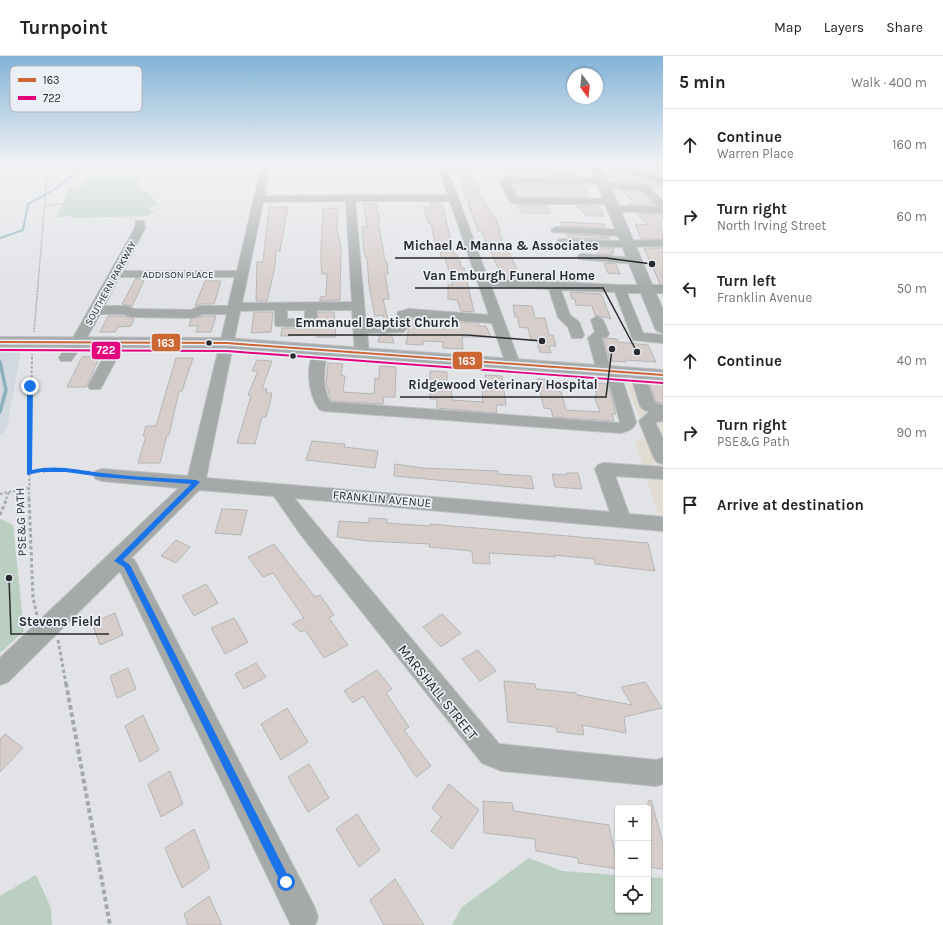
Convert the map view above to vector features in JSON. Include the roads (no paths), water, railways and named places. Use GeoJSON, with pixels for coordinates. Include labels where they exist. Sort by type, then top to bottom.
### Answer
{"type":"FeatureCollection","features":[{"type":"Feature","properties":{"kind":"main road"},"geometry":{"type":"LineString","coordinates":[[612,206],[663,328]]}},
{"type":"Feature","properties":{"kind":"main road"},"geometry":{"type":"LineString","coordinates":[[2,342],[227,344],[663,376]]}},
{"type":"Feature","properties":{"kind":"street"},"geometry":{"type":"LineString","coordinates":[[0,674],[118,561],[196,482],[257,206]]}},
{"type":"Feature","properties":{"kind":"street"},"geometry":{"type":"LineString","coordinates":[[351,206],[362,353]]}},
{"type":"Feature","properties":{"kind":"street"},"geometry":{"type":"LineString","coordinates":[[457,206],[513,364]]}},
{"type":"Feature","properties":{"kind":"street"},"geometry":{"type":"LineString","coordinates":[[603,206],[663,210]]}},
{"type":"Feature","properties":{"kind":"street","name":"SOUTHERN PARKWAY"},"geometry":{"type":"LineString","coordinates":[[66,358],[96,310],[140,228],[140,223]]}},
{"type":"Feature","properties":{"kind":"street"},"geometry":{"type":"LineString","coordinates":[[556,230],[663,243]]}},
{"type":"Feature","properties":{"kind":"street"},"geometry":{"type":"LineString","coordinates":[[562,242],[625,238]]}},
{"type":"Feature","properties":{"kind":"street"},"geometry":{"type":"LineString","coordinates":[[583,257],[636,261]]}},
{"type":"Feature","properties":{"kind":"street","name":"ADDISON PLACE"},"geometry":{"type":"LineString","coordinates":[[115,274],[241,274]]}},
{"type":"Feature","properties":{"kind":"street"},"geometry":{"type":"LineString","coordinates":[[483,282],[620,289],[663,289]]}},
{"type":"Feature","properties":{"kind":"street"},"geometry":{"type":"LineString","coordinates":[[554,285],[564,317],[574,325],[577,335]]}},
{"type":"Feature","properties":{"kind":"street"},"geometry":{"type":"LineString","coordinates":[[620,289],[638,337],[663,339]]}},
{"type":"Feature","properties":{"kind":"street"},"geometry":{"type":"LineString","coordinates":[[96,310],[128,310],[130,313],[166,308],[193,314],[200,310],[281,307],[281,323],[311,323],[311,307],[359,306]]}},
{"type":"Feature","properties":{"kind":"street"},"geometry":{"type":"LineString","coordinates":[[361,329],[398,329],[401,327],[402,315],[409,313],[498,320]]}},
{"type":"Feature","properties":{"kind":"street"},"geometry":{"type":"LineString","coordinates":[[321,351],[316,370],[316,383],[318,396],[324,406],[621,428],[627,425],[628,422],[595,338],[597,335],[602,334],[597,320]]}},
{"type":"Feature","properties":{"kind":"street"},"geometry":{"type":"LineString","coordinates":[[95,386],[118,343]]}},
{"type":"Feature","properties":{"kind":"street"},"geometry":{"type":"LineString","coordinates":[[637,373],[648,406],[663,410]]}},
{"type":"Feature","properties":{"kind":"street"},"geometry":{"type":"LineString","coordinates":[[663,416],[653,416],[647,421],[663,458]]}},
{"type":"Feature","properties":{"kind":"street"},"geometry":{"type":"LineString","coordinates":[[622,520],[604,469],[663,473]]}},
{"type":"Feature","properties":{"kind":"street","name":"FRANKLIN AVENUE"},"geometry":{"type":"LineString","coordinates":[[102,475],[196,482],[663,524]]}},
{"type":"Feature","properties":{"kind":"street","name":"MARSHALL STREET"},"geometry":{"type":"LineString","coordinates":[[281,490],[285,500],[308,530],[462,723],[491,754],[510,759],[656,773],[663,771]]}},
{"type":"Feature","properties":{"kind":"street"},"geometry":{"type":"LineString","coordinates":[[118,561],[127,565],[303,917]]}},
{"type":"Feature","properties":{"kind":"waterway"},"geometry":{"type":"LineString","coordinates":[[0,238],[23,230],[28,206]]}},
{"type":"Feature","properties":{"kind":"waterway"},"geometry":{"type":"LineString","coordinates":[[0,362],[6,390],[0,412]]}},
{"type":"Feature","properties":{"kind":"place","name":"Michael A. Manna & Associates"},"geometry":{"type":"Point","coordinates":[652,264]}},
{"type":"Feature","properties":{"kind":"place","name":"Emmanuel Baptist Church"},"geometry":{"type":"Point","coordinates":[542,341]}},
{"type":"Feature","properties":{"kind":"place","name":"Ridgewood Veterinary Hospital"},"geometry":{"type":"Point","coordinates":[612,349]}},
{"type":"Feature","properties":{"kind":"place","name":"Van Emburgh Funeral Home"},"geometry":{"type":"Point","coordinates":[637,352]}},
{"type":"Feature","properties":{"kind":"place","name":"Stevens Field"},"geometry":{"type":"Point","coordinates":[9,578]}}]}
